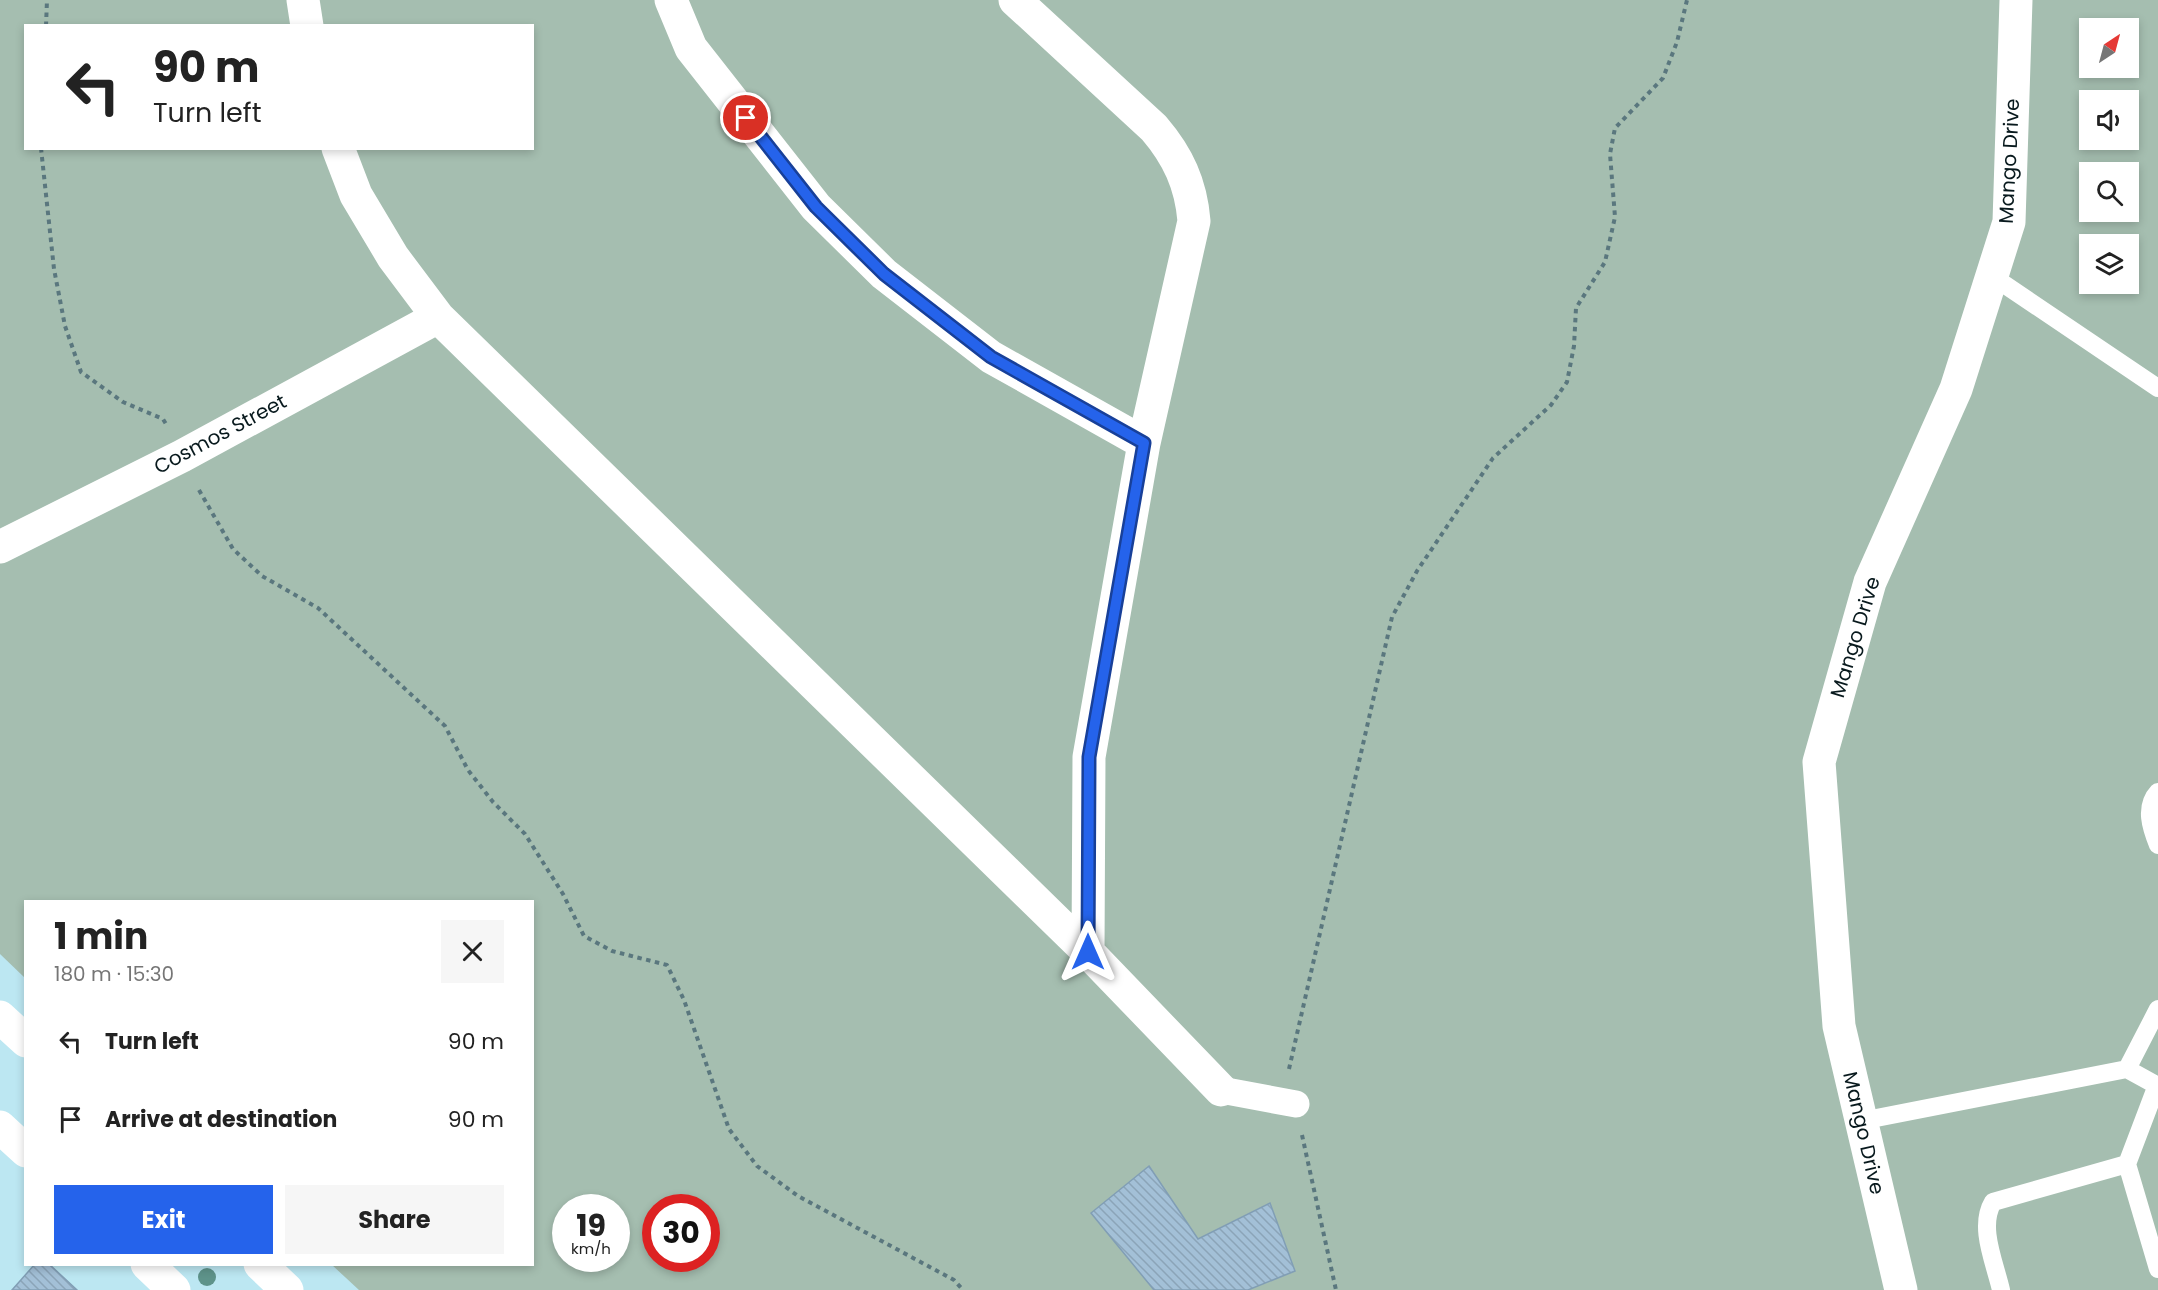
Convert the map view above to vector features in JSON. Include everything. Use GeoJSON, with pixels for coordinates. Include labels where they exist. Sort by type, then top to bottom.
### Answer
{"type":"FeatureCollection","features":[{"type":"Feature","properties":{"kind":"street"},"geometry":{"type":"LineString","coordinates":[[303,0],[307,24]]}},
{"type":"Feature","properties":{"kind":"street"},"geometry":{"type":"LineString","coordinates":[[671,0],[691,48],[816,207],[884,274],[991,357],[1144,443]]}},
{"type":"Feature","properties":{"kind":"street"},"geometry":{"type":"LineString","coordinates":[[1015,0],[1154,128],[1172,149],[1192,197],[1194,221],[1144,443],[1089,757],[1088,952]]}},
{"type":"Feature","properties":{"kind":"street","name":"Mango Drive"},"geometry":{"type":"LineString","coordinates":[[1901,1290],[1839,1026],[1819,762],[1870,582],[1956,389],[2009,222],[2016,0]]}},
{"type":"Feature","properties":{"kind":"street"},"geometry":{"type":"LineString","coordinates":[[339,150],[356,195],[393,257],[438,317],[1088,952],[1221,1090],[1296,1104]]}},
{"type":"Feature","properties":{"kind":"street","name":"Cosmos Street"},"geometry":{"type":"LineString","coordinates":[[0,547],[182,456],[438,317]]}},
{"type":"Feature","properties":{"kind":"street"},"geometry":{"type":"LineString","coordinates":[[0,1017],[24,1039]]}},
{"type":"Feature","properties":{"kind":"street"},"geometry":{"type":"LineString","coordinates":[[0,1127],[24,1149]]}},
{"type":"Feature","properties":{"kind":"street"},"geometry":{"type":"LineString","coordinates":[[149,1266],[174,1290]]}},
{"type":"Feature","properties":{"kind":"street"},"geometry":{"type":"LineString","coordinates":[[262,1266],[287,1290]]}},
{"type":"Feature","properties":{"kind":"lane"},"geometry":{"type":"LineString","coordinates":[[1992,276],[2158,388]]}},
{"type":"Feature","properties":{"kind":"lane"},"geometry":{"type":"LineString","coordinates":[[2158,792],[2154,796],[2149,822],[2158,845]]}},
{"type":"Feature","properties":{"kind":"lane"},"geometry":{"type":"LineString","coordinates":[[2127,1069],[2158,1009]]}},
{"type":"Feature","properties":{"kind":"lane"},"geometry":{"type":"LineString","coordinates":[[1861,1121],[2127,1069],[2158,1086],[2127,1164],[2158,1269]]}},
{"type":"Feature","properties":{"kind":"lane"},"geometry":{"type":"LineString","coordinates":[[2001,1290],[1986,1225],[1987,1212],[1993,1202],[2127,1164]]}},
{"type":"Feature","properties":{"kind":"path"},"geometry":{"type":"LineString","coordinates":[[46,24],[47,0]]}},
{"type":"Feature","properties":{"kind":"path"},"geometry":{"type":"LineString","coordinates":[[1336,1290],[1289,1071],[1392,617],[1417,571],[1492,458],[1551,405],[1566,382],[1574,346],[1576,308],[1605,262],[1615,217],[1610,154],[1615,128],[1663,78],[1677,42],[1687,0]]}},
{"type":"Feature","properties":{"kind":"path"},"geometry":{"type":"LineString","coordinates":[[41,150],[54,268],[64,326],[81,372],[123,402],[164,419],[233,549],[262,576],[318,608],[445,726],[468,770],[493,802],[525,834],[563,894],[584,936],[612,951],[667,965],[684,1000],[729,1129],[757,1166],[798,1196],[954,1280],[963,1290]]}},
{"type":"Feature","properties":{"kind":"green space"},"geometry":{"type":"Polygon","coordinates":[[[0,0],[2158,0],[2158,1290],[359,1290],[333,1266],[534,1266],[534,900],[24,900],[24,977],[0,954],[0,0]]]}},
{"type":"Feature","properties":{"kind":"building"},"geometry":{"type":"Polygon","coordinates":[[[1149,1166],[1198,1239],[1270,1203],[1295,1271],[1248,1290],[1154,1290],[1091,1213],[1149,1166]]]}},
{"type":"Feature","properties":{"kind":"building"},"geometry":{"type":"Polygon","coordinates":[[[33,1266],[51,1266],[77,1290],[12,1290],[33,1266]]]}},
{"type":"Feature","properties":{"kind":"route"},"geometry":{"type":"LineString","coordinates":[[746,118],[816,207],[884,274],[991,357],[1144,443],[1089,757],[1088,952]]}}]}
